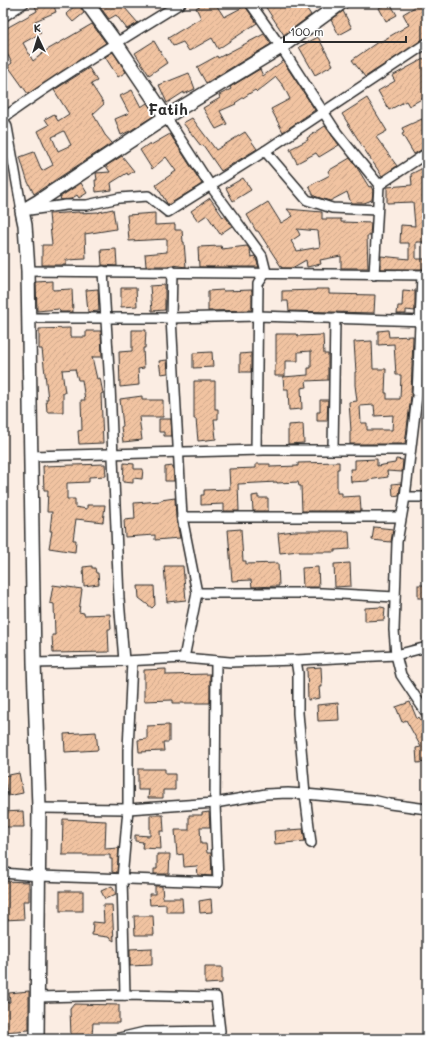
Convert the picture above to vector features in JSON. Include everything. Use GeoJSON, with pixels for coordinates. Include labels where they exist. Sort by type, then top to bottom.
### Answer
{"type":"FeatureCollection","features":[{"type":"Feature","properties":{"kind":"street"},"geometry":{"type":"LineString","coordinates":[[3,17],[24,3]]}},
{"type":"Feature","properties":{"kind":"street"},"geometry":{"type":"LineString","coordinates":[[87,3],[116,43],[210,185],[262,256],[266,272],[258,284],[256,450]]}},
{"type":"Feature","properties":{"kind":"street"},"geometry":{"type":"LineString","coordinates":[[37,1039],[39,808],[34,663],[28,271],[25,226],[8,127],[3,118],[26,101],[181,3]]}},
{"type":"Feature","properties":{"kind":"street"},"geometry":{"type":"LineString","coordinates":[[250,3],[281,47],[337,133],[379,185],[374,275]]}},
{"type":"Feature","properties":{"kind":"street"},"geometry":{"type":"LineString","coordinates":[[22,210],[39,201],[166,118],[281,47],[341,3]]}},
{"type":"Feature","properties":{"kind":"street"},"geometry":{"type":"LineString","coordinates":[[22,210],[66,205],[87,205],[119,198],[148,196],[168,212],[265,151],[427,43]]}},
{"type":"Feature","properties":{"kind":"street"},"geometry":{"type":"LineString","coordinates":[[265,151],[307,200],[332,208],[377,210]]}},
{"type":"Feature","properties":{"kind":"street"},"geometry":{"type":"LineString","coordinates":[[379,185],[427,153]]}},
{"type":"Feature","properties":{"kind":"street"},"geometry":{"type":"LineString","coordinates":[[28,271],[172,271],[424,275],[424,320],[417,396],[405,497],[397,542],[394,630],[396,655],[401,675],[427,714]]}},
{"type":"Feature","properties":{"kind":"street"},"geometry":{"type":"LineString","coordinates":[[103,271],[119,599],[128,661],[128,809],[122,879],[126,995]]}},
{"type":"Feature","properties":{"kind":"street"},"geometry":{"type":"LineString","coordinates":[[172,271],[171,318],[182,517],[197,593],[184,658]]}},
{"type":"Feature","properties":{"kind":"street"},"geometry":{"type":"LineString","coordinates":[[28,318],[171,318],[257,316],[424,320]]}},
{"type":"Feature","properties":{"kind":"street"},"geometry":{"type":"LineString","coordinates":[[333,450],[335,318]]}},
{"type":"Feature","properties":{"kind":"street"},"geometry":{"type":"LineString","coordinates":[[417,396],[427,397]]}},
{"type":"Feature","properties":{"kind":"street"},"geometry":{"type":"LineString","coordinates":[[32,456],[256,450],[410,450]]}},
{"type":"Feature","properties":{"kind":"street"},"geometry":{"type":"LineString","coordinates":[[405,497],[427,497]]}},
{"type":"Feature","properties":{"kind":"street"},"geometry":{"type":"LineString","coordinates":[[182,517],[401,517]]}},
{"type":"Feature","properties":{"kind":"street"},"geometry":{"type":"LineString","coordinates":[[197,593],[322,593],[395,597]]}},
{"type":"Feature","properties":{"kind":"street"},"geometry":{"type":"LineString","coordinates":[[34,663],[184,658],[230,662],[296,660],[396,655],[427,647]]}},
{"type":"Feature","properties":{"kind":"street"},"geometry":{"type":"LineString","coordinates":[[296,660],[298,673],[298,713],[311,843]]}},
{"type":"Feature","properties":{"kind":"street"},"geometry":{"type":"LineString","coordinates":[[3,873],[39,876],[218,882],[215,803],[216,661]]}},
{"type":"Feature","properties":{"kind":"street"},"geometry":{"type":"LineString","coordinates":[[39,808],[128,809],[215,803],[266,794],[288,793],[366,799],[427,809]]}},
{"type":"Feature","properties":{"kind":"street"},"geometry":{"type":"LineString","coordinates":[[37,996],[216,996],[220,1031],[145,1032],[115,1039]]}},
{"type":"Feature","properties":{"kind":"building"},"geometry":{"type":"Polygon","coordinates":[[[42,3],[53,3],[56,12],[35,21],[41,33],[23,43],[33,61],[47,50],[92,24],[106,43],[28,94],[8,66],[12,63],[3,46],[3,30],[37,11],[35,6],[42,3]]]}},
{"type":"Feature","properties":{"kind":"building"},"geometry":{"type":"Polygon","coordinates":[[[78,3],[84,13],[73,22],[66,14],[78,3]]]}},
{"type":"Feature","properties":{"kind":"building"},"geometry":{"type":"Polygon","coordinates":[[[97,3],[133,3],[125,8],[138,23],[127,29],[116,15],[109,19],[97,3]]]}},
{"type":"Feature","properties":{"kind":"building"},"geometry":{"type":"Polygon","coordinates":[[[205,3],[215,3],[224,17],[245,6],[257,23],[218,49],[212,38],[189,51],[183,42],[173,46],[168,38],[201,18],[196,8],[205,3]]]}},
{"type":"Feature","properties":{"kind":"building"},"geometry":{"type":"Polygon","coordinates":[[[263,3],[317,3],[307,9],[311,15],[284,35],[263,3]]]}},
{"type":"Feature","properties":{"kind":"building"},"geometry":{"type":"Polygon","coordinates":[[[387,3],[390,3],[397,15],[386,21],[379,8],[387,3]]]}},
{"type":"Feature","properties":{"kind":"building"},"geometry":{"type":"Polygon","coordinates":[[[420,4],[427,14],[427,37],[365,77],[352,60],[379,41],[380,42],[409,25],[403,14],[420,4]]]}},
{"type":"Feature","properties":{"kind":"building"},"geometry":{"type":"Polygon","coordinates":[[[343,11],[352,28],[339,35],[331,20],[343,11]]]}},
{"type":"Feature","properties":{"kind":"building"},"geometry":{"type":"Polygon","coordinates":[[[264,34],[271,44],[206,83],[197,67],[217,56],[218,58],[264,34]]]}},
{"type":"Feature","properties":{"kind":"building"},"geometry":{"type":"Polygon","coordinates":[[[318,37],[333,65],[315,75],[299,47],[318,37]]]}},
{"type":"Feature","properties":{"kind":"building"},"geometry":{"type":"Polygon","coordinates":[[[154,41],[167,63],[149,75],[135,53],[154,41]]]}},
{"type":"Feature","properties":{"kind":"building"},"geometry":{"type":"Polygon","coordinates":[[[113,52],[126,72],[118,77],[105,57],[113,52]]]}},
{"type":"Feature","properties":{"kind":"building"},"geometry":{"type":"Polygon","coordinates":[[[427,57],[427,96],[409,106],[406,101],[389,110],[378,91],[395,81],[392,76],[427,57]]]}},
{"type":"Feature","properties":{"kind":"building"},"geometry":{"type":"Polygon","coordinates":[[[283,61],[315,110],[283,132],[271,109],[290,99],[284,87],[276,77],[257,92],[255,90],[235,103],[236,104],[220,111],[227,124],[216,129],[203,108],[220,98],[219,95],[231,89],[230,87],[260,69],[263,76],[283,61]]]}},
{"type":"Feature","properties":{"kind":"building"},"geometry":{"type":"Polygon","coordinates":[[[89,68],[97,81],[91,84],[104,104],[93,114],[105,135],[112,143],[34,194],[27,180],[20,157],[34,152],[42,171],[53,165],[38,131],[49,125],[45,119],[54,114],[58,121],[69,114],[54,90],[89,68]],[[64,131],[52,137],[58,151],[71,145],[64,131]]]}},
{"type":"Feature","properties":{"kind":"building"},"geometry":{"type":"Polygon","coordinates":[[[189,73],[195,89],[184,94],[184,92],[167,103],[159,85],[189,73]]]}},
{"type":"Feature","properties":{"kind":"building"},"geometry":{"type":"Polygon","coordinates":[[[132,90],[141,107],[147,103],[155,115],[121,135],[115,119],[129,113],[120,96],[132,90]]]}},
{"type":"Feature","properties":{"kind":"building"},"geometry":{"type":"Polygon","coordinates":[[[367,98],[387,131],[376,137],[397,166],[382,176],[342,114],[367,98]]]}},
{"type":"Feature","properties":{"kind":"building"},"geometry":{"type":"Polygon","coordinates":[[[192,118],[216,150],[245,132],[257,149],[221,171],[203,145],[201,146],[183,123],[192,118]]]}},
{"type":"Feature","properties":{"kind":"building"},"geometry":{"type":"Polygon","coordinates":[[[422,119],[427,129],[427,147],[414,154],[402,134],[404,133],[402,128],[422,119]]]}},
{"type":"Feature","properties":{"kind":"building"},"geometry":{"type":"Polygon","coordinates":[[[325,126],[339,145],[319,157],[316,153],[297,163],[290,149],[308,140],[307,138],[325,126]]]}},
{"type":"Feature","properties":{"kind":"building"},"geometry":{"type":"Polygon","coordinates":[[[170,134],[202,184],[168,205],[156,185],[176,171],[166,157],[152,169],[140,150],[150,143],[151,145],[170,134]]]}},
{"type":"Feature","properties":{"kind":"building"},"geometry":{"type":"Polygon","coordinates":[[[122,156],[134,171],[128,175],[127,173],[111,183],[112,190],[96,192],[96,173],[110,172],[106,166],[122,156]]]}},
{"type":"Feature","properties":{"kind":"building"},"geometry":{"type":"Polygon","coordinates":[[[350,158],[369,187],[371,186],[373,191],[372,200],[364,203],[351,203],[347,192],[330,201],[314,196],[309,186],[330,175],[328,171],[350,158]]]}},
{"type":"Feature","properties":{"kind":"building"},"geometry":{"type":"Polygon","coordinates":[[[425,167],[427,242],[416,242],[416,259],[425,259],[424,269],[381,269],[381,256],[409,259],[409,243],[400,243],[401,225],[415,226],[413,202],[387,203],[387,187],[412,185],[411,174],[425,167]]]}},
{"type":"Feature","properties":{"kind":"building"},"geometry":{"type":"Polygon","coordinates":[[[243,178],[251,190],[233,201],[226,188],[243,178]]]}},
{"type":"Feature","properties":{"kind":"building"},"geometry":{"type":"Polygon","coordinates":[[[81,183],[87,193],[79,198],[77,195],[71,199],[61,200],[60,197],[81,183]]]}},
{"type":"Feature","properties":{"kind":"building"},"geometry":{"type":"Polygon","coordinates":[[[210,198],[223,217],[225,216],[232,226],[220,234],[207,215],[198,221],[191,211],[210,198]]]}},
{"type":"Feature","properties":{"kind":"building"},"geometry":{"type":"Polygon","coordinates":[[[268,202],[281,223],[293,216],[287,209],[322,212],[322,219],[341,219],[341,222],[371,223],[370,236],[367,236],[368,268],[341,268],[341,256],[320,260],[321,264],[307,267],[306,260],[292,268],[282,268],[258,231],[256,231],[247,215],[268,202]],[[297,229],[300,235],[291,241],[297,251],[320,247],[318,231],[297,229]]]}},
{"type":"Feature","properties":{"kind":"building"},"geometry":{"type":"Polygon","coordinates":[[[113,209],[116,229],[85,234],[86,259],[66,260],[66,265],[42,265],[42,245],[52,245],[49,214],[79,212],[99,213],[113,209]]]}},
{"type":"Feature","properties":{"kind":"building"},"geometry":{"type":"Polygon","coordinates":[[[155,213],[155,225],[175,224],[175,230],[182,230],[186,267],[172,265],[146,266],[145,254],[167,252],[167,239],[129,241],[127,215],[155,213]]]}},
{"type":"Feature","properties":{"kind":"building"},"geometry":{"type":"Polygon","coordinates":[[[221,246],[222,249],[247,246],[250,250],[251,257],[255,256],[259,267],[199,267],[198,247],[221,246]]]}},
{"type":"Feature","properties":{"kind":"building"},"geometry":{"type":"Polygon","coordinates":[[[116,249],[117,266],[102,265],[101,250],[116,249]]]}},
{"type":"Feature","properties":{"kind":"building"},"geometry":{"type":"Polygon","coordinates":[[[53,281],[53,290],[72,289],[73,312],[60,312],[59,309],[37,311],[36,282],[53,281]]]}},
{"type":"Feature","properties":{"kind":"building"},"geometry":{"type":"Polygon","coordinates":[[[165,285],[165,310],[152,311],[150,286],[165,285]]]}},
{"type":"Feature","properties":{"kind":"building"},"geometry":{"type":"Polygon","coordinates":[[[121,288],[136,288],[137,306],[121,307],[121,288]]]}},
{"type":"Feature","properties":{"kind":"building"},"geometry":{"type":"Polygon","coordinates":[[[98,289],[99,311],[88,312],[86,290],[98,289]]]}},
{"type":"Feature","properties":{"kind":"building"},"geometry":{"type":"Polygon","coordinates":[[[329,289],[329,294],[375,295],[374,313],[289,311],[288,301],[282,301],[282,291],[329,289]]]}},
{"type":"Feature","properties":{"kind":"building"},"geometry":{"type":"Polygon","coordinates":[[[252,290],[252,310],[208,311],[208,291],[252,290]]]}},
{"type":"Feature","properties":{"kind":"building"},"geometry":{"type":"Polygon","coordinates":[[[403,290],[415,291],[415,311],[406,310],[406,314],[397,314],[398,306],[402,306],[403,290]]]}},
{"type":"Feature","properties":{"kind":"building"},"geometry":{"type":"Polygon","coordinates":[[[70,328],[70,337],[86,337],[86,331],[101,331],[102,357],[92,357],[97,379],[100,378],[103,393],[101,394],[103,443],[79,444],[78,431],[82,430],[81,400],[85,400],[82,380],[78,380],[75,369],[62,370],[65,393],[63,393],[63,412],[47,412],[46,399],[48,399],[42,349],[39,349],[39,329],[70,328]]]}},
{"type":"Feature","properties":{"kind":"building"},"geometry":{"type":"Polygon","coordinates":[[[132,330],[146,330],[145,348],[143,348],[144,368],[138,369],[139,385],[120,387],[119,352],[132,351],[132,330]]]}},
{"type":"Feature","properties":{"kind":"building"},"geometry":{"type":"Polygon","coordinates":[[[388,330],[389,337],[413,336],[411,396],[405,444],[350,444],[351,431],[349,402],[357,401],[354,342],[372,341],[373,369],[386,369],[385,393],[387,393],[387,399],[400,399],[401,375],[396,375],[394,344],[378,345],[378,331],[388,330]],[[374,405],[360,406],[361,423],[367,423],[367,430],[392,430],[393,415],[375,416],[374,405]]]}},
{"type":"Feature","properties":{"kind":"building"},"geometry":{"type":"Polygon","coordinates":[[[276,334],[297,334],[298,336],[323,335],[324,354],[328,354],[328,380],[306,381],[307,387],[301,388],[302,409],[289,410],[288,389],[284,389],[283,377],[308,375],[308,368],[311,368],[311,351],[298,352],[298,361],[285,361],[285,376],[275,376],[276,334]]]}},
{"type":"Feature","properties":{"kind":"building"},"geometry":{"type":"Polygon","coordinates":[[[212,352],[213,367],[193,368],[193,353],[212,352]]]}},
{"type":"Feature","properties":{"kind":"building"},"geometry":{"type":"Polygon","coordinates":[[[251,353],[251,372],[240,372],[240,354],[251,353]]]}},
{"type":"Feature","properties":{"kind":"building"},"geometry":{"type":"Polygon","coordinates":[[[167,360],[168,373],[161,374],[159,361],[167,360]]]}},
{"type":"Feature","properties":{"kind":"building"},"geometry":{"type":"Polygon","coordinates":[[[194,381],[215,381],[215,409],[218,409],[218,419],[214,419],[216,439],[198,441],[196,419],[194,419],[194,381]]]}},
{"type":"Feature","properties":{"kind":"building"},"geometry":{"type":"Polygon","coordinates":[[[142,396],[142,400],[163,400],[163,417],[139,417],[142,440],[123,442],[120,399],[142,396]]]}},
{"type":"Feature","properties":{"kind":"building"},"geometry":{"type":"Polygon","coordinates":[[[320,400],[328,400],[327,421],[317,421],[317,412],[320,412],[320,400]]]}},
{"type":"Feature","properties":{"kind":"building"},"geometry":{"type":"Polygon","coordinates":[[[159,419],[171,419],[172,436],[164,436],[164,432],[159,432],[159,419]]]}},
{"type":"Feature","properties":{"kind":"building"},"geometry":{"type":"Polygon","coordinates":[[[303,424],[304,443],[288,444],[288,425],[303,424]]]}},
{"type":"Feature","properties":{"kind":"building"},"geometry":{"type":"Polygon","coordinates":[[[377,459],[377,466],[395,463],[396,459],[403,460],[402,472],[387,471],[388,477],[368,481],[351,482],[350,469],[355,469],[355,460],[377,459]]]}},
{"type":"Feature","properties":{"kind":"building"},"geometry":{"type":"Polygon","coordinates":[[[339,462],[339,469],[337,469],[337,493],[342,493],[342,497],[360,496],[361,511],[302,511],[301,486],[299,486],[298,482],[238,484],[239,511],[224,511],[224,504],[201,505],[201,495],[204,495],[204,490],[230,489],[229,469],[256,468],[256,464],[270,464],[270,467],[298,466],[298,463],[339,462]]]}},
{"type":"Feature","properties":{"kind":"building"},"geometry":{"type":"Polygon","coordinates":[[[124,463],[134,464],[134,469],[143,469],[142,479],[133,478],[133,483],[123,482],[124,463]]]}},
{"type":"Feature","properties":{"kind":"building"},"geometry":{"type":"Polygon","coordinates":[[[105,464],[106,476],[89,477],[89,482],[67,483],[67,499],[75,499],[75,507],[87,509],[87,505],[105,505],[103,522],[76,519],[73,540],[76,540],[75,552],[49,548],[52,531],[50,531],[52,512],[47,512],[48,490],[44,490],[43,466],[105,464]]]}},
{"type":"Feature","properties":{"kind":"building"},"geometry":{"type":"Polygon","coordinates":[[[173,466],[174,481],[165,481],[165,467],[173,466]]]}},
{"type":"Feature","properties":{"kind":"building"},"geometry":{"type":"Polygon","coordinates":[[[401,483],[399,495],[393,496],[392,484],[401,483]]]}},
{"type":"Feature","properties":{"kind":"building"},"geometry":{"type":"Polygon","coordinates":[[[258,495],[258,498],[268,498],[268,511],[253,511],[252,496],[258,495]]]}},
{"type":"Feature","properties":{"kind":"building"},"geometry":{"type":"Polygon","coordinates":[[[175,498],[176,518],[180,538],[155,540],[155,535],[125,537],[124,520],[135,519],[134,503],[161,501],[175,498]]]}},
{"type":"Feature","properties":{"kind":"building"},"geometry":{"type":"Polygon","coordinates":[[[374,527],[393,529],[391,542],[372,540],[374,527]]]}},
{"type":"Feature","properties":{"kind":"building"},"geometry":{"type":"Polygon","coordinates":[[[241,529],[243,561],[246,561],[246,564],[278,563],[279,586],[252,587],[251,580],[232,581],[228,530],[241,529]]]}},
{"type":"Feature","properties":{"kind":"building"},"geometry":{"type":"Polygon","coordinates":[[[294,531],[349,531],[350,549],[335,550],[335,552],[299,551],[280,553],[278,533],[294,531]]]}},
{"type":"Feature","properties":{"kind":"building"},"geometry":{"type":"Polygon","coordinates":[[[350,563],[351,586],[335,587],[334,564],[350,563]]]}},
{"type":"Feature","properties":{"kind":"building"},"geometry":{"type":"Polygon","coordinates":[[[92,566],[92,568],[95,568],[96,573],[98,573],[99,584],[84,586],[83,567],[92,566]]]}},
{"type":"Feature","properties":{"kind":"building"},"geometry":{"type":"Polygon","coordinates":[[[164,566],[183,566],[186,600],[167,602],[164,566]]]}},
{"type":"Feature","properties":{"kind":"building"},"geometry":{"type":"Polygon","coordinates":[[[318,567],[319,587],[303,587],[302,568],[318,567]]]}},
{"type":"Feature","properties":{"kind":"building"},"geometry":{"type":"Polygon","coordinates":[[[53,585],[82,589],[79,612],[84,613],[84,615],[110,614],[111,629],[108,629],[109,652],[53,653],[52,635],[55,635],[54,604],[50,603],[53,585]]]}},
{"type":"Feature","properties":{"kind":"building"},"geometry":{"type":"Polygon","coordinates":[[[418,585],[427,585],[427,598],[418,598],[418,585]]]}},
{"type":"Feature","properties":{"kind":"building"},"geometry":{"type":"Polygon","coordinates":[[[138,586],[154,586],[155,605],[152,608],[139,598],[138,586]]]}},
{"type":"Feature","properties":{"kind":"building"},"geometry":{"type":"Polygon","coordinates":[[[365,608],[385,608],[384,620],[365,621],[365,608]]]}},
{"type":"Feature","properties":{"kind":"building"},"geometry":{"type":"Polygon","coordinates":[[[321,667],[322,687],[319,687],[320,698],[308,700],[307,668],[321,667]]]}},
{"type":"Feature","properties":{"kind":"building"},"geometry":{"type":"Polygon","coordinates":[[[166,669],[166,675],[210,674],[210,703],[173,703],[173,700],[144,701],[144,670],[166,669]]]}},
{"type":"Feature","properties":{"kind":"building"},"geometry":{"type":"Polygon","coordinates":[[[410,702],[417,719],[419,717],[427,731],[427,762],[417,763],[416,748],[421,747],[406,720],[402,722],[396,707],[410,702]]]}},
{"type":"Feature","properties":{"kind":"building"},"geometry":{"type":"Polygon","coordinates":[[[338,703],[339,720],[318,721],[317,705],[338,703]]]}},
{"type":"Feature","properties":{"kind":"building"},"geometry":{"type":"Polygon","coordinates":[[[169,725],[169,742],[163,742],[164,751],[139,752],[138,740],[147,739],[147,726],[169,725]]]}},
{"type":"Feature","properties":{"kind":"building"},"geometry":{"type":"Polygon","coordinates":[[[96,732],[98,750],[65,752],[64,734],[96,732]]]}},
{"type":"Feature","properties":{"kind":"building"},"geometry":{"type":"Polygon","coordinates":[[[138,769],[165,769],[165,774],[175,774],[175,790],[163,790],[163,798],[148,798],[149,790],[138,790],[138,769]]]}},
{"type":"Feature","properties":{"kind":"building"},"geometry":{"type":"Polygon","coordinates":[[[19,773],[23,793],[8,796],[4,776],[19,773]]]}},
{"type":"Feature","properties":{"kind":"building"},"geometry":{"type":"Polygon","coordinates":[[[23,811],[24,827],[3,827],[3,812],[23,811]]]}},
{"type":"Feature","properties":{"kind":"building"},"geometry":{"type":"Polygon","coordinates":[[[209,812],[210,827],[200,827],[201,844],[206,844],[207,853],[211,853],[212,876],[198,875],[197,866],[184,867],[183,854],[177,855],[175,830],[189,830],[189,815],[202,815],[202,813],[209,812]]]}},
{"type":"Feature","properties":{"kind":"building"},"geometry":{"type":"Polygon","coordinates":[[[150,815],[163,815],[164,831],[160,831],[161,849],[142,848],[143,842],[135,841],[135,835],[150,836],[150,815]]]}},
{"type":"Feature","properties":{"kind":"building"},"geometry":{"type":"Polygon","coordinates":[[[63,819],[106,821],[105,849],[119,848],[117,873],[112,872],[112,859],[110,859],[110,855],[62,855],[63,819]]]}},
{"type":"Feature","properties":{"kind":"building"},"geometry":{"type":"Polygon","coordinates":[[[303,829],[305,841],[275,844],[274,831],[303,829]]]}},
{"type":"Feature","properties":{"kind":"building"},"geometry":{"type":"Polygon","coordinates":[[[157,854],[170,854],[169,874],[154,874],[154,869],[157,869],[157,854]]]}},
{"type":"Feature","properties":{"kind":"building"},"geometry":{"type":"Polygon","coordinates":[[[3,881],[29,882],[29,901],[23,901],[24,919],[4,920],[3,881]]]}},
{"type":"Feature","properties":{"kind":"building"},"geometry":{"type":"Polygon","coordinates":[[[112,886],[116,894],[105,899],[101,891],[112,886]]]}},
{"type":"Feature","properties":{"kind":"building"},"geometry":{"type":"Polygon","coordinates":[[[155,886],[162,886],[163,898],[182,898],[183,912],[166,912],[166,904],[150,905],[149,894],[155,894],[155,886]]]}},
{"type":"Feature","properties":{"kind":"building"},"geometry":{"type":"Polygon","coordinates":[[[60,891],[83,891],[83,911],[60,911],[60,891]]]}},
{"type":"Feature","properties":{"kind":"building"},"geometry":{"type":"Polygon","coordinates":[[[211,899],[212,912],[200,913],[199,901],[211,899]]]}},
{"type":"Feature","properties":{"kind":"building"},"geometry":{"type":"Polygon","coordinates":[[[103,905],[112,905],[114,941],[108,937],[92,935],[93,922],[104,923],[103,905]]]}},
{"type":"Feature","properties":{"kind":"building"},"geometry":{"type":"Polygon","coordinates":[[[134,916],[153,916],[154,935],[135,935],[134,916]]]}},
{"type":"Feature","properties":{"kind":"building"},"geometry":{"type":"Polygon","coordinates":[[[152,948],[152,965],[130,966],[130,949],[152,948]]]}},
{"type":"Feature","properties":{"kind":"building"},"geometry":{"type":"Polygon","coordinates":[[[205,967],[222,967],[222,983],[205,984],[205,967]]]}},
{"type":"Feature","properties":{"kind":"building"},"geometry":{"type":"Polygon","coordinates":[[[29,991],[29,1030],[3,1032],[3,1003],[10,1002],[9,993],[29,991]]]}},
{"type":"Feature","properties":{"kind":"building"},"geometry":{"type":"Polygon","coordinates":[[[74,1004],[119,1005],[119,1023],[93,1023],[92,1035],[71,1036],[70,1009],[74,1004]]]}},
{"type":"Feature","properties":{"kind":"district","name":"Fatih"},"geometry":{"type":"Point","coordinates":[168,110]}}]}
